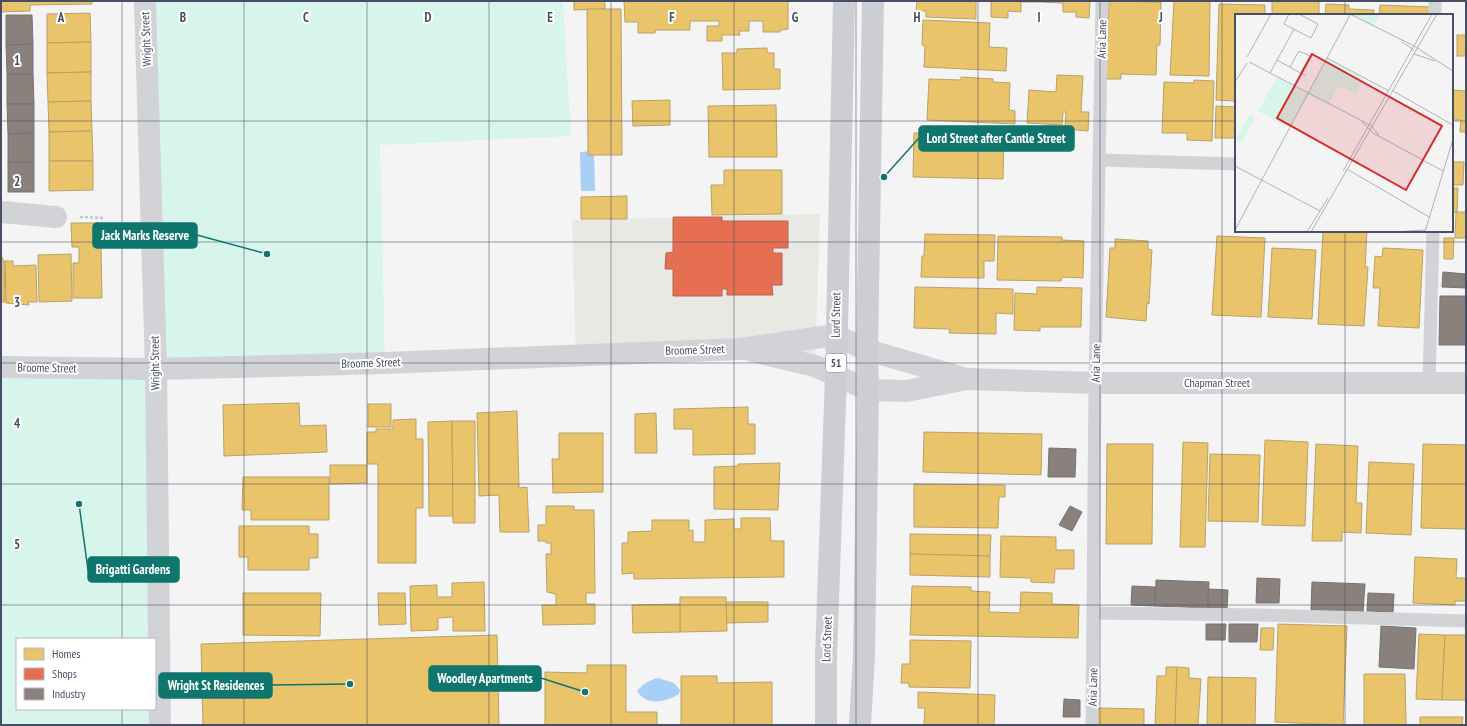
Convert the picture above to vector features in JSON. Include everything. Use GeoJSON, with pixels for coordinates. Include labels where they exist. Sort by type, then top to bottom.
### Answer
{"type":"FeatureCollection","features":[{"type":"Feature","properties":{"kind":"main road","name":"Lord Street"},"geometry":{"type":"LineString","coordinates":[[826,725],[836,375],[844,1]]}},
{"type":"Feature","properties":{"kind":"main road"},"geometry":{"type":"LineString","coordinates":[[860,725],[864,656],[868,390],[866,350],[873,1]]}},
{"type":"Feature","properties":{"kind":"street","name":"Wright Street"},"geometry":{"type":"LineString","coordinates":[[145,1],[156,369],[160,725]]}},
{"type":"Feature","properties":{"kind":"street"},"geometry":{"type":"LineString","coordinates":[[1,212],[56,217]]}},
{"type":"Feature","properties":{"kind":"street","name":"Broome Street"},"geometry":{"type":"LineString","coordinates":[[1,367],[156,369],[385,363],[741,349],[836,335]]}},
{"type":"Feature","properties":{"kind":"street"},"geometry":{"type":"LineString","coordinates":[[836,335],[866,350]]}},
{"type":"Feature","properties":{"kind":"street","name":"Broome Street"},"geometry":{"type":"LineString","coordinates":[[741,349],[815,366],[868,390]]}},
{"type":"Feature","properties":{"kind":"street","name":"Chapman Street"},"geometry":{"type":"LineString","coordinates":[[866,350],[967,379]]}},
{"type":"Feature","properties":{"kind":"street","name":"Chapman Street"},"geometry":{"type":"LineString","coordinates":[[868,390],[906,391],[967,379],[1095,383],[1466,383]]}},
{"type":"Feature","properties":{"kind":"lane","name":"Aria Lane"},"geometry":{"type":"LineString","coordinates":[[1092,725],[1095,383],[1102,1]]}},
{"type":"Feature","properties":{"kind":"lane"},"geometry":{"type":"LineString","coordinates":[[1435,1],[1435,14]]}},
{"type":"Feature","properties":{"kind":"lane"},"geometry":{"type":"LineString","coordinates":[[1100,160],[1235,164]]}},
{"type":"Feature","properties":{"kind":"lane"},"geometry":{"type":"LineString","coordinates":[[1429,384],[1433,232]]}},
{"type":"Feature","properties":{"kind":"lane"},"geometry":{"type":"LineString","coordinates":[[1094,613],[1260,615],[1466,621]]}},
{"type":"Feature","properties":{"kind":"shaded area"},"geometry":{"type":"Polygon","coordinates":[[[820,214],[815,366],[741,349],[576,358],[572,220],[820,214]]]}},
{"type":"Feature","properties":{"kind":"green space"},"geometry":{"type":"Polygon","coordinates":[[[145,1],[563,1],[571,136],[380,145],[385,363],[156,369],[145,1]]]}},
{"type":"Feature","properties":{"kind":"green space"},"geometry":{"type":"Polygon","coordinates":[[[1,367],[156,369],[160,725],[1,725],[1,367]]]}},
{"type":"Feature","properties":{"kind":"water"},"geometry":{"type":"Polygon","coordinates":[[[594,151],[595,191],[581,191],[580,152],[594,151]]]}},
{"type":"Feature","properties":{"kind":"water"},"geometry":{"type":"Polygon","coordinates":[[[658,678],[674,683],[680,690],[679,694],[657,702],[641,696],[637,691],[644,684],[658,678]]]}},
{"type":"Feature","properties":{"kind":"building: Homes"},"geometry":{"type":"Polygon","coordinates":[[[1,1],[92,1],[92,4],[30,5],[30,11],[1,12],[1,1]]]}},
{"type":"Feature","properties":{"kind":"building: Homes"},"geometry":{"type":"Polygon","coordinates":[[[574,1],[605,1],[605,9],[574,10],[574,1]]]}},
{"type":"Feature","properties":{"kind":"building: Homes"},"geometry":{"type":"Polygon","coordinates":[[[624,1],[788,1],[788,29],[780,30],[780,32],[763,32],[763,21],[749,21],[749,31],[739,31],[740,35],[722,35],[722,41],[707,41],[707,26],[719,26],[719,21],[690,21],[690,30],[656,30],[655,33],[638,33],[638,22],[625,22],[624,1]]]}},
{"type":"Feature","properties":{"kind":"building: Homes"},"geometry":{"type":"Polygon","coordinates":[[[917,1],[976,1],[976,19],[926,17],[926,11],[916,11],[917,1]]]}},
{"type":"Feature","properties":{"kind":"building: Homes"},"geometry":{"type":"Polygon","coordinates":[[[991,1],[1040,2],[1021,2],[1021,12],[1008,11],[1008,18],[991,17],[991,1]]]}},
{"type":"Feature","properties":{"kind":"building: Homes"},"geometry":{"type":"Polygon","coordinates":[[[1040,1],[1090,1],[1089,18],[1076,17],[1076,12],[1063,12],[1063,3],[1040,1]]]}},
{"type":"Feature","properties":{"kind":"building: Homes"},"geometry":{"type":"Polygon","coordinates":[[[1109,1],[1161,2],[1160,45],[1157,45],[1156,75],[1121,74],[1121,79],[1106,79],[1109,1]]]}},
{"type":"Feature","properties":{"kind":"building: Homes"},"geometry":{"type":"Polygon","coordinates":[[[1174,1],[1210,1],[1209,76],[1170,75],[1174,1]]]}},
{"type":"Feature","properties":{"kind":"building: Homes"},"geometry":{"type":"Polygon","coordinates":[[[1272,1],[1319,1],[1319,14],[1272,14],[1272,1]]]}},
{"type":"Feature","properties":{"kind":"building: Homes"},"geometry":{"type":"Polygon","coordinates":[[[1219,4],[1265,5],[1265,14],[1235,14],[1234,101],[1216,100],[1219,4]]]}},
{"type":"Feature","properties":{"kind":"building: Homes"},"geometry":{"type":"Polygon","coordinates":[[[1326,4],[1349,5],[1349,9],[1374,10],[1373,14],[1325,14],[1326,4]]]}},
{"type":"Feature","properties":{"kind":"building: Homes"},"geometry":{"type":"Polygon","coordinates":[[[1380,5],[1431,7],[1430,14],[1379,14],[1380,5]]]}},
{"type":"Feature","properties":{"kind":"building: Homes"},"geometry":{"type":"Polygon","coordinates":[[[587,9],[621,9],[622,155],[588,155],[587,9]]]}},
{"type":"Feature","properties":{"kind":"building: Homes"},"geometry":{"type":"Polygon","coordinates":[[[90,13],[91,42],[47,43],[47,14],[90,13]]]}},
{"type":"Feature","properties":{"kind":"building: Homes"},"geometry":{"type":"Polygon","coordinates":[[[923,20],[990,23],[989,47],[1007,48],[1006,71],[924,67],[925,46],[922,45],[923,20]]]}},
{"type":"Feature","properties":{"kind":"building: Homes"},"geometry":{"type":"Polygon","coordinates":[[[1457,35],[1466,35],[1466,56],[1457,56],[1457,35]]]}},
{"type":"Feature","properties":{"kind":"building: Homes"},"geometry":{"type":"Polygon","coordinates":[[[91,42],[91,72],[47,73],[47,43],[91,42]]]}},
{"type":"Feature","properties":{"kind":"building: Homes"},"geometry":{"type":"Polygon","coordinates":[[[767,48],[767,53],[774,53],[774,69],[780,69],[780,89],[723,90],[722,53],[737,53],[737,49],[767,48]]]}},
{"type":"Feature","properties":{"kind":"building: Homes"},"geometry":{"type":"Polygon","coordinates":[[[91,72],[91,101],[48,102],[47,73],[91,72]]]}},
{"type":"Feature","properties":{"kind":"building: Homes"},"geometry":{"type":"Polygon","coordinates":[[[1057,75],[1083,76],[1081,112],[1089,112],[1088,131],[1065,129],[1066,112],[1063,112],[1062,125],[1027,123],[1029,90],[1056,92],[1057,75]]]}},
{"type":"Feature","properties":{"kind":"building: Homes"},"geometry":{"type":"Polygon","coordinates":[[[961,77],[993,79],[993,82],[1010,83],[1009,110],[1015,111],[1015,124],[927,120],[929,79],[961,80],[961,77]]]}},
{"type":"Feature","properties":{"kind":"building: Homes"},"geometry":{"type":"Polygon","coordinates":[[[1194,80],[1214,81],[1212,141],[1187,140],[1187,133],[1162,133],[1164,82],[1194,83],[1194,80]]]}},
{"type":"Feature","properties":{"kind":"building: Homes"},"geometry":{"type":"Polygon","coordinates":[[[1453,90],[1466,91],[1466,132],[1460,132],[1461,120],[1453,120],[1453,90]]]}},
{"type":"Feature","properties":{"kind":"building: Homes"},"geometry":{"type":"Polygon","coordinates":[[[670,100],[670,125],[633,126],[632,101],[670,100]]]}},
{"type":"Feature","properties":{"kind":"building: Homes"},"geometry":{"type":"Polygon","coordinates":[[[91,101],[92,131],[49,132],[48,102],[91,101]]]}},
{"type":"Feature","properties":{"kind":"building: Homes"},"geometry":{"type":"Polygon","coordinates":[[[776,105],[777,157],[709,157],[708,106],[776,105]]]}},
{"type":"Feature","properties":{"kind":"building: Homes"},"geometry":{"type":"Polygon","coordinates":[[[1216,106],[1235,107],[1235,138],[1215,138],[1216,106]]]}},
{"type":"Feature","properties":{"kind":"building: Homes"},"geometry":{"type":"Polygon","coordinates":[[[92,131],[93,161],[49,161],[49,132],[92,131]]]}},
{"type":"Feature","properties":{"kind":"building: Homes"},"geometry":{"type":"Polygon","coordinates":[[[914,133],[1004,135],[1003,179],[913,177],[914,133]]]}},
{"type":"Feature","properties":{"kind":"building: Homes"},"geometry":{"type":"Polygon","coordinates":[[[49,161],[93,161],[93,190],[49,191],[49,161]]]}},
{"type":"Feature","properties":{"kind":"building: Homes"},"geometry":{"type":"Polygon","coordinates":[[[1453,162],[1464,162],[1463,185],[1453,185],[1453,162]]]}},
{"type":"Feature","properties":{"kind":"building: Homes"},"geometry":{"type":"Polygon","coordinates":[[[724,170],[782,170],[782,214],[712,215],[711,185],[724,185],[724,170]]]}},
{"type":"Feature","properties":{"kind":"building: Homes"},"geometry":{"type":"Polygon","coordinates":[[[1453,188],[1458,188],[1457,212],[1453,212],[1453,188]]]}},
{"type":"Feature","properties":{"kind":"building: Homes"},"geometry":{"type":"Polygon","coordinates":[[[627,196],[627,219],[581,219],[581,197],[627,196]]]}},
{"type":"Feature","properties":{"kind":"building: Homes"},"geometry":{"type":"Polygon","coordinates":[[[1456,212],[1466,212],[1466,238],[1455,238],[1456,212]]]}},
{"type":"Feature","properties":{"kind":"building: Homes"},"geometry":{"type":"Polygon","coordinates":[[[71,223],[98,223],[98,246],[101,246],[102,298],[73,298],[73,263],[79,263],[79,247],[72,247],[71,223]]]}},
{"type":"Feature","properties":{"kind":"building: Homes"},"geometry":{"type":"Polygon","coordinates":[[[1323,232],[1367,232],[1365,267],[1368,267],[1364,326],[1318,324],[1323,232]]]}},
{"type":"Feature","properties":{"kind":"building: Homes"},"geometry":{"type":"Polygon","coordinates":[[[925,234],[995,235],[994,261],[984,261],[984,278],[921,277],[925,234]]]}},
{"type":"Feature","properties":{"kind":"building: Homes"},"geometry":{"type":"Polygon","coordinates":[[[998,236],[1062,237],[1062,240],[1084,241],[1083,278],[1062,277],[1061,281],[997,280],[998,236]]]}},
{"type":"Feature","properties":{"kind":"building: Homes"},"geometry":{"type":"Polygon","coordinates":[[[1217,236],[1265,238],[1261,317],[1212,315],[1217,236]]]}},
{"type":"Feature","properties":{"kind":"building: Homes"},"geometry":{"type":"Polygon","coordinates":[[[1444,238],[1454,238],[1453,259],[1444,259],[1444,238]]]}},
{"type":"Feature","properties":{"kind":"building: Homes"},"geometry":{"type":"Polygon","coordinates":[[[1115,239],[1148,241],[1148,249],[1152,250],[1149,304],[1147,303],[1146,321],[1106,317],[1110,248],[1115,248],[1115,239]]]}},
{"type":"Feature","properties":{"kind":"building: Homes"},"geometry":{"type":"Polygon","coordinates":[[[1272,248],[1316,250],[1312,319],[1268,317],[1272,248]]]}},
{"type":"Feature","properties":{"kind":"building: Homes"},"geometry":{"type":"Polygon","coordinates":[[[1383,248],[1423,250],[1419,328],[1378,326],[1380,288],[1373,288],[1375,256],[1382,257],[1383,248]]]}},
{"type":"Feature","properties":{"kind":"building: Homes"},"geometry":{"type":"Polygon","coordinates":[[[71,254],[72,301],[39,302],[38,255],[71,254]]]}},
{"type":"Feature","properties":{"kind":"building: Homes"},"geometry":{"type":"Polygon","coordinates":[[[1,256],[4,261],[5,302],[1,302],[1,256]]]}},
{"type":"Feature","properties":{"kind":"building: Homes"},"geometry":{"type":"Polygon","coordinates":[[[5,261],[13,261],[13,266],[36,265],[37,302],[28,302],[29,305],[6,303],[5,261]]]}},
{"type":"Feature","properties":{"kind":"building: Homes"},"geometry":{"type":"Polygon","coordinates":[[[915,287],[1013,289],[1013,314],[996,313],[996,334],[949,333],[950,329],[914,328],[915,287]]]}},
{"type":"Feature","properties":{"kind":"building: Homes"},"geometry":{"type":"Polygon","coordinates":[[[1037,287],[1082,288],[1081,327],[1040,327],[1040,331],[1014,330],[1015,293],[1037,294],[1037,287]]]}},
{"type":"Feature","properties":{"kind":"building: Homes"},"geometry":{"type":"Polygon","coordinates":[[[299,403],[300,426],[326,425],[327,452],[224,456],[223,405],[299,403]]]}},
{"type":"Feature","properties":{"kind":"building: Homes"},"geometry":{"type":"Polygon","coordinates":[[[368,404],[391,404],[391,427],[368,427],[368,404]]]}},
{"type":"Feature","properties":{"kind":"building: Homes"},"geometry":{"type":"Polygon","coordinates":[[[748,407],[748,424],[755,424],[755,454],[693,455],[693,429],[674,429],[674,409],[748,407]]]}},
{"type":"Feature","properties":{"kind":"building: Homes"},"geometry":{"type":"Polygon","coordinates":[[[517,411],[519,488],[527,487],[529,532],[500,532],[499,495],[479,496],[477,413],[517,411]]]}},
{"type":"Feature","properties":{"kind":"building: Homes"},"geometry":{"type":"Polygon","coordinates":[[[656,413],[657,453],[635,453],[635,414],[656,413]]]}},
{"type":"Feature","properties":{"kind":"building: Homes"},"geometry":{"type":"Polygon","coordinates":[[[416,419],[416,439],[423,439],[423,508],[416,508],[416,563],[378,563],[378,464],[367,464],[367,432],[376,432],[376,429],[393,429],[393,420],[416,419]]]}},
{"type":"Feature","properties":{"kind":"building: Homes"},"geometry":{"type":"Polygon","coordinates":[[[452,421],[453,516],[429,516],[428,422],[452,421]]]}},
{"type":"Feature","properties":{"kind":"building: Homes"},"geometry":{"type":"Polygon","coordinates":[[[452,421],[475,421],[475,523],[453,523],[452,421]]]}},
{"type":"Feature","properties":{"kind":"building: Homes"},"geometry":{"type":"Polygon","coordinates":[[[924,432],[1042,434],[1041,475],[923,472],[924,432]]]}},
{"type":"Feature","properties":{"kind":"building: Homes"},"geometry":{"type":"Polygon","coordinates":[[[559,433],[603,433],[603,492],[553,493],[552,459],[559,459],[559,433]]]}},
{"type":"Feature","properties":{"kind":"building: Homes"},"geometry":{"type":"Polygon","coordinates":[[[1265,440],[1308,442],[1305,526],[1262,525],[1265,440]]]}},
{"type":"Feature","properties":{"kind":"building: Homes"},"geometry":{"type":"Polygon","coordinates":[[[1183,442],[1208,443],[1205,547],[1180,547],[1183,442]]]}},
{"type":"Feature","properties":{"kind":"building: Homes"},"geometry":{"type":"Polygon","coordinates":[[[1107,444],[1153,444],[1152,544],[1106,544],[1107,444]]]}},
{"type":"Feature","properties":{"kind":"building: Homes"},"geometry":{"type":"Polygon","coordinates":[[[1316,444],[1358,446],[1356,503],[1362,503],[1361,533],[1342,532],[1342,541],[1312,541],[1316,444]]]}},
{"type":"Feature","properties":{"kind":"building: Homes"},"geometry":{"type":"Polygon","coordinates":[[[1423,444],[1466,445],[1466,529],[1421,528],[1423,444]]]}},
{"type":"Feature","properties":{"kind":"building: Homes"},"geometry":{"type":"Polygon","coordinates":[[[1210,454],[1260,455],[1258,522],[1208,521],[1210,454]]]}},
{"type":"Feature","properties":{"kind":"building: Homes"},"geometry":{"type":"Polygon","coordinates":[[[1369,462],[1414,464],[1411,535],[1366,533],[1369,462]]]}},
{"type":"Feature","properties":{"kind":"building: Homes"},"geometry":{"type":"Polygon","coordinates":[[[780,463],[778,510],[714,509],[714,467],[738,466],[738,464],[780,463]]]}},
{"type":"Feature","properties":{"kind":"building: Homes"},"geometry":{"type":"Polygon","coordinates":[[[330,465],[367,465],[367,483],[330,484],[330,465]]]}},
{"type":"Feature","properties":{"kind":"building: Homes"},"geometry":{"type":"Polygon","coordinates":[[[243,477],[329,477],[329,520],[251,520],[251,510],[242,510],[243,477]]]}},
{"type":"Feature","properties":{"kind":"building: Homes"},"geometry":{"type":"Polygon","coordinates":[[[914,484],[1005,485],[1005,497],[999,497],[998,528],[914,527],[914,484]]]}},
{"type":"Feature","properties":{"kind":"building: Homes"},"geometry":{"type":"Polygon","coordinates":[[[546,506],[574,506],[574,510],[594,510],[595,593],[586,593],[586,604],[595,604],[595,624],[543,625],[542,605],[556,605],[556,594],[547,592],[546,554],[551,554],[551,543],[546,543],[546,541],[538,541],[538,525],[546,525],[546,506]]]}},
{"type":"Feature","properties":{"kind":"building: Homes"},"geometry":{"type":"Polygon","coordinates":[[[741,518],[770,518],[771,541],[784,541],[784,577],[634,579],[634,573],[622,574],[622,543],[628,543],[628,532],[652,531],[652,520],[689,520],[689,531],[693,530],[693,542],[705,542],[705,520],[734,519],[734,529],[741,529],[741,518]]]}},
{"type":"Feature","properties":{"kind":"building: Homes"},"geometry":{"type":"Polygon","coordinates":[[[239,526],[309,526],[309,534],[318,534],[318,558],[309,558],[309,570],[248,570],[248,557],[239,557],[239,526]]]}},
{"type":"Feature","properties":{"kind":"building: Homes"},"geometry":{"type":"Polygon","coordinates":[[[910,534],[991,535],[990,556],[910,554],[910,534]]]}},
{"type":"Feature","properties":{"kind":"building: Homes"},"geometry":{"type":"Polygon","coordinates":[[[1001,536],[1056,537],[1056,550],[1074,550],[1074,569],[1055,569],[1054,583],[1031,582],[1031,578],[1000,577],[1001,536]]]}},
{"type":"Feature","properties":{"kind":"building: Homes"},"geometry":{"type":"Polygon","coordinates":[[[910,554],[990,556],[990,577],[910,575],[910,554]]]}},
{"type":"Feature","properties":{"kind":"building: Homes"},"geometry":{"type":"Polygon","coordinates":[[[1415,557],[1457,559],[1456,578],[1466,578],[1466,601],[1455,601],[1455,605],[1413,603],[1415,557]]]}},
{"type":"Feature","properties":{"kind":"building: Homes"},"geometry":{"type":"Polygon","coordinates":[[[484,582],[485,631],[453,631],[453,617],[438,618],[438,630],[411,631],[410,586],[437,585],[437,597],[452,597],[452,583],[484,582]]]}},
{"type":"Feature","properties":{"kind":"building: Homes"},"geometry":{"type":"Polygon","coordinates":[[[912,586],[971,587],[971,591],[990,592],[989,612],[1020,613],[1021,592],[1052,593],[1052,604],[1079,605],[1078,638],[910,635],[912,586]]]}},
{"type":"Feature","properties":{"kind":"building: Homes"},"geometry":{"type":"Polygon","coordinates":[[[243,593],[321,593],[320,636],[243,635],[243,593]]]}},
{"type":"Feature","properties":{"kind":"building: Homes"},"geometry":{"type":"Polygon","coordinates":[[[378,593],[405,593],[406,624],[379,625],[378,593]]]}},
{"type":"Feature","properties":{"kind":"building: Homes"},"geometry":{"type":"Polygon","coordinates":[[[680,597],[726,597],[727,631],[680,632],[680,597]]]}},
{"type":"Feature","properties":{"kind":"building: Homes"},"geometry":{"type":"Polygon","coordinates":[[[726,602],[768,602],[768,622],[727,623],[726,602]]]}},
{"type":"Feature","properties":{"kind":"building: Homes"},"geometry":{"type":"Polygon","coordinates":[[[680,604],[680,632],[633,633],[632,605],[680,604]]]}},
{"type":"Feature","properties":{"kind":"building: Homes"},"geometry":{"type":"Polygon","coordinates":[[[1278,624],[1347,626],[1343,725],[1275,722],[1278,624]]]}},
{"type":"Feature","properties":{"kind":"building: Homes"},"geometry":{"type":"Polygon","coordinates":[[[1261,628],[1274,628],[1273,650],[1260,650],[1261,628]]]}},
{"type":"Feature","properties":{"kind":"building: Homes"},"geometry":{"type":"Polygon","coordinates":[[[1419,634],[1445,635],[1442,700],[1416,699],[1419,634]]]}},
{"type":"Feature","properties":{"kind":"building: Homes"},"geometry":{"type":"Polygon","coordinates":[[[497,635],[499,725],[203,725],[201,644],[497,635]]]}},
{"type":"Feature","properties":{"kind":"building: Homes"},"geometry":{"type":"Polygon","coordinates":[[[1445,635],[1466,635],[1466,700],[1442,700],[1445,635]]]}},
{"type":"Feature","properties":{"kind":"building: Homes"},"geometry":{"type":"Polygon","coordinates":[[[910,640],[971,641],[970,688],[909,687],[909,683],[901,683],[902,664],[910,664],[910,640]]]}},
{"type":"Feature","properties":{"kind":"building: Homes"},"geometry":{"type":"Polygon","coordinates":[[[587,665],[626,665],[626,712],[657,712],[657,725],[545,725],[545,672],[587,673],[587,665]]]}},
{"type":"Feature","properties":{"kind":"building: Homes"},"geometry":{"type":"Polygon","coordinates":[[[1166,667],[1177,667],[1175,725],[1155,725],[1157,676],[1166,676],[1166,667]]]}},
{"type":"Feature","properties":{"kind":"building: Homes"},"geometry":{"type":"Polygon","coordinates":[[[1177,667],[1189,668],[1189,678],[1201,679],[1198,725],[1175,725],[1177,667]]]}},
{"type":"Feature","properties":{"kind":"building: Homes"},"geometry":{"type":"Polygon","coordinates":[[[1364,674],[1405,674],[1406,725],[1364,725],[1364,674]]]}},
{"type":"Feature","properties":{"kind":"building: Homes"},"geometry":{"type":"Polygon","coordinates":[[[681,676],[717,676],[717,683],[772,682],[772,725],[681,725],[681,676]]]}},
{"type":"Feature","properties":{"kind":"building: Homes"},"geometry":{"type":"Polygon","coordinates":[[[1208,677],[1256,678],[1255,725],[1207,725],[1208,677]]]}},
{"type":"Feature","properties":{"kind":"building: Homes"},"geometry":{"type":"Polygon","coordinates":[[[918,692],[995,695],[994,725],[924,725],[925,708],[918,708],[918,692]]]}},
{"type":"Feature","properties":{"kind":"building: Homes"},"geometry":{"type":"Polygon","coordinates":[[[1098,708],[1144,709],[1144,725],[1098,725],[1098,708]]]}},
{"type":"Feature","properties":{"kind":"building: Homes"},"geometry":{"type":"Polygon","coordinates":[[[1420,717],[1463,717],[1462,725],[1420,725],[1420,717]]]}},
{"type":"Feature","properties":{"kind":"building: Shops"},"geometry":{"type":"Polygon","coordinates":[[[673,217],[722,217],[722,221],[788,221],[788,248],[773,248],[773,253],[782,253],[782,285],[772,285],[773,295],[727,295],[727,289],[722,289],[722,296],[673,296],[673,269],[665,269],[666,253],[673,252],[673,217]]]}},
{"type":"Feature","properties":{"kind":"building: Industry"},"geometry":{"type":"Polygon","coordinates":[[[6,15],[32,15],[33,44],[6,45],[6,15]]]}},
{"type":"Feature","properties":{"kind":"building: Industry"},"geometry":{"type":"Polygon","coordinates":[[[33,44],[33,74],[7,74],[6,45],[33,44]]]}},
{"type":"Feature","properties":{"kind":"building: Industry"},"geometry":{"type":"Polygon","coordinates":[[[7,74],[33,74],[34,104],[7,104],[7,74]]]}},
{"type":"Feature","properties":{"kind":"building: Industry"},"geometry":{"type":"Polygon","coordinates":[[[7,104],[34,104],[34,133],[8,134],[7,104]]]}},
{"type":"Feature","properties":{"kind":"building: Industry"},"geometry":{"type":"Polygon","coordinates":[[[34,133],[34,162],[8,162],[8,134],[34,133]]]}},
{"type":"Feature","properties":{"kind":"building: Industry"},"geometry":{"type":"Polygon","coordinates":[[[8,162],[34,162],[34,192],[8,192],[8,162]]]}},
{"type":"Feature","properties":{"kind":"building: Industry"},"geometry":{"type":"Polygon","coordinates":[[[1443,272],[1466,274],[1466,288],[1442,287],[1443,272]]]}},
{"type":"Feature","properties":{"kind":"building: Industry"},"geometry":{"type":"Polygon","coordinates":[[[1440,296],[1466,296],[1466,345],[1439,345],[1440,296]]]}},
{"type":"Feature","properties":{"kind":"building: Industry"},"geometry":{"type":"Polygon","coordinates":[[[1049,448],[1076,449],[1075,477],[1048,477],[1049,448]]]}},
{"type":"Feature","properties":{"kind":"building: Industry"},"geometry":{"type":"Polygon","coordinates":[[[1070,506],[1082,512],[1072,531],[1059,525],[1070,506]]]}},
{"type":"Feature","properties":{"kind":"building: Industry"},"geometry":{"type":"Polygon","coordinates":[[[1257,578],[1280,579],[1279,603],[1256,603],[1257,578]]]}},
{"type":"Feature","properties":{"kind":"building: Industry"},"geometry":{"type":"Polygon","coordinates":[[[1156,580],[1209,582],[1208,608],[1155,606],[1156,580]]]}},
{"type":"Feature","properties":{"kind":"building: Industry"},"geometry":{"type":"Polygon","coordinates":[[[1312,582],[1365,584],[1363,613],[1311,610],[1312,582]]]}},
{"type":"Feature","properties":{"kind":"building: Industry"},"geometry":{"type":"Polygon","coordinates":[[[1132,586],[1155,587],[1155,606],[1131,605],[1132,586]]]}},
{"type":"Feature","properties":{"kind":"building: Industry"},"geometry":{"type":"Polygon","coordinates":[[[1208,589],[1228,590],[1227,609],[1208,608],[1208,589]]]}},
{"type":"Feature","properties":{"kind":"building: Industry"},"geometry":{"type":"Polygon","coordinates":[[[1368,593],[1394,594],[1393,612],[1367,611],[1368,593]]]}},
{"type":"Feature","properties":{"kind":"building: Industry"},"geometry":{"type":"Polygon","coordinates":[[[1206,624],[1226,624],[1225,640],[1206,640],[1206,624]]]}},
{"type":"Feature","properties":{"kind":"building: Industry"},"geometry":{"type":"Polygon","coordinates":[[[1229,624],[1258,624],[1257,642],[1229,642],[1229,624]]]}},
{"type":"Feature","properties":{"kind":"building: Industry"},"geometry":{"type":"Polygon","coordinates":[[[1381,626],[1416,628],[1414,669],[1379,667],[1381,626]]]}},
{"type":"Feature","properties":{"kind":"building: Industry"},"geometry":{"type":"Polygon","coordinates":[[[1064,699],[1080,700],[1080,717],[1063,717],[1064,699]]]}},
{"type":"Feature","properties":{"kind":"place","name":"Lord Street after Cantle Street"},"geometry":{"type":"Point","coordinates":[884,177]}},
{"type":"Feature","properties":{"kind":"place","name":"Jack Marks Reserve"},"geometry":{"type":"Point","coordinates":[267,254]}},
{"type":"Feature","properties":{"kind":"place","name":"Brigatti Gardens"},"geometry":{"type":"Point","coordinates":[79,504]}},
{"type":"Feature","properties":{"kind":"place","name":"Wright St Residences"},"geometry":{"type":"Point","coordinates":[350,684]}},
{"type":"Feature","properties":{"kind":"place","name":"Woodley Apartments"},"geometry":{"type":"Point","coordinates":[585,692]}}]}
